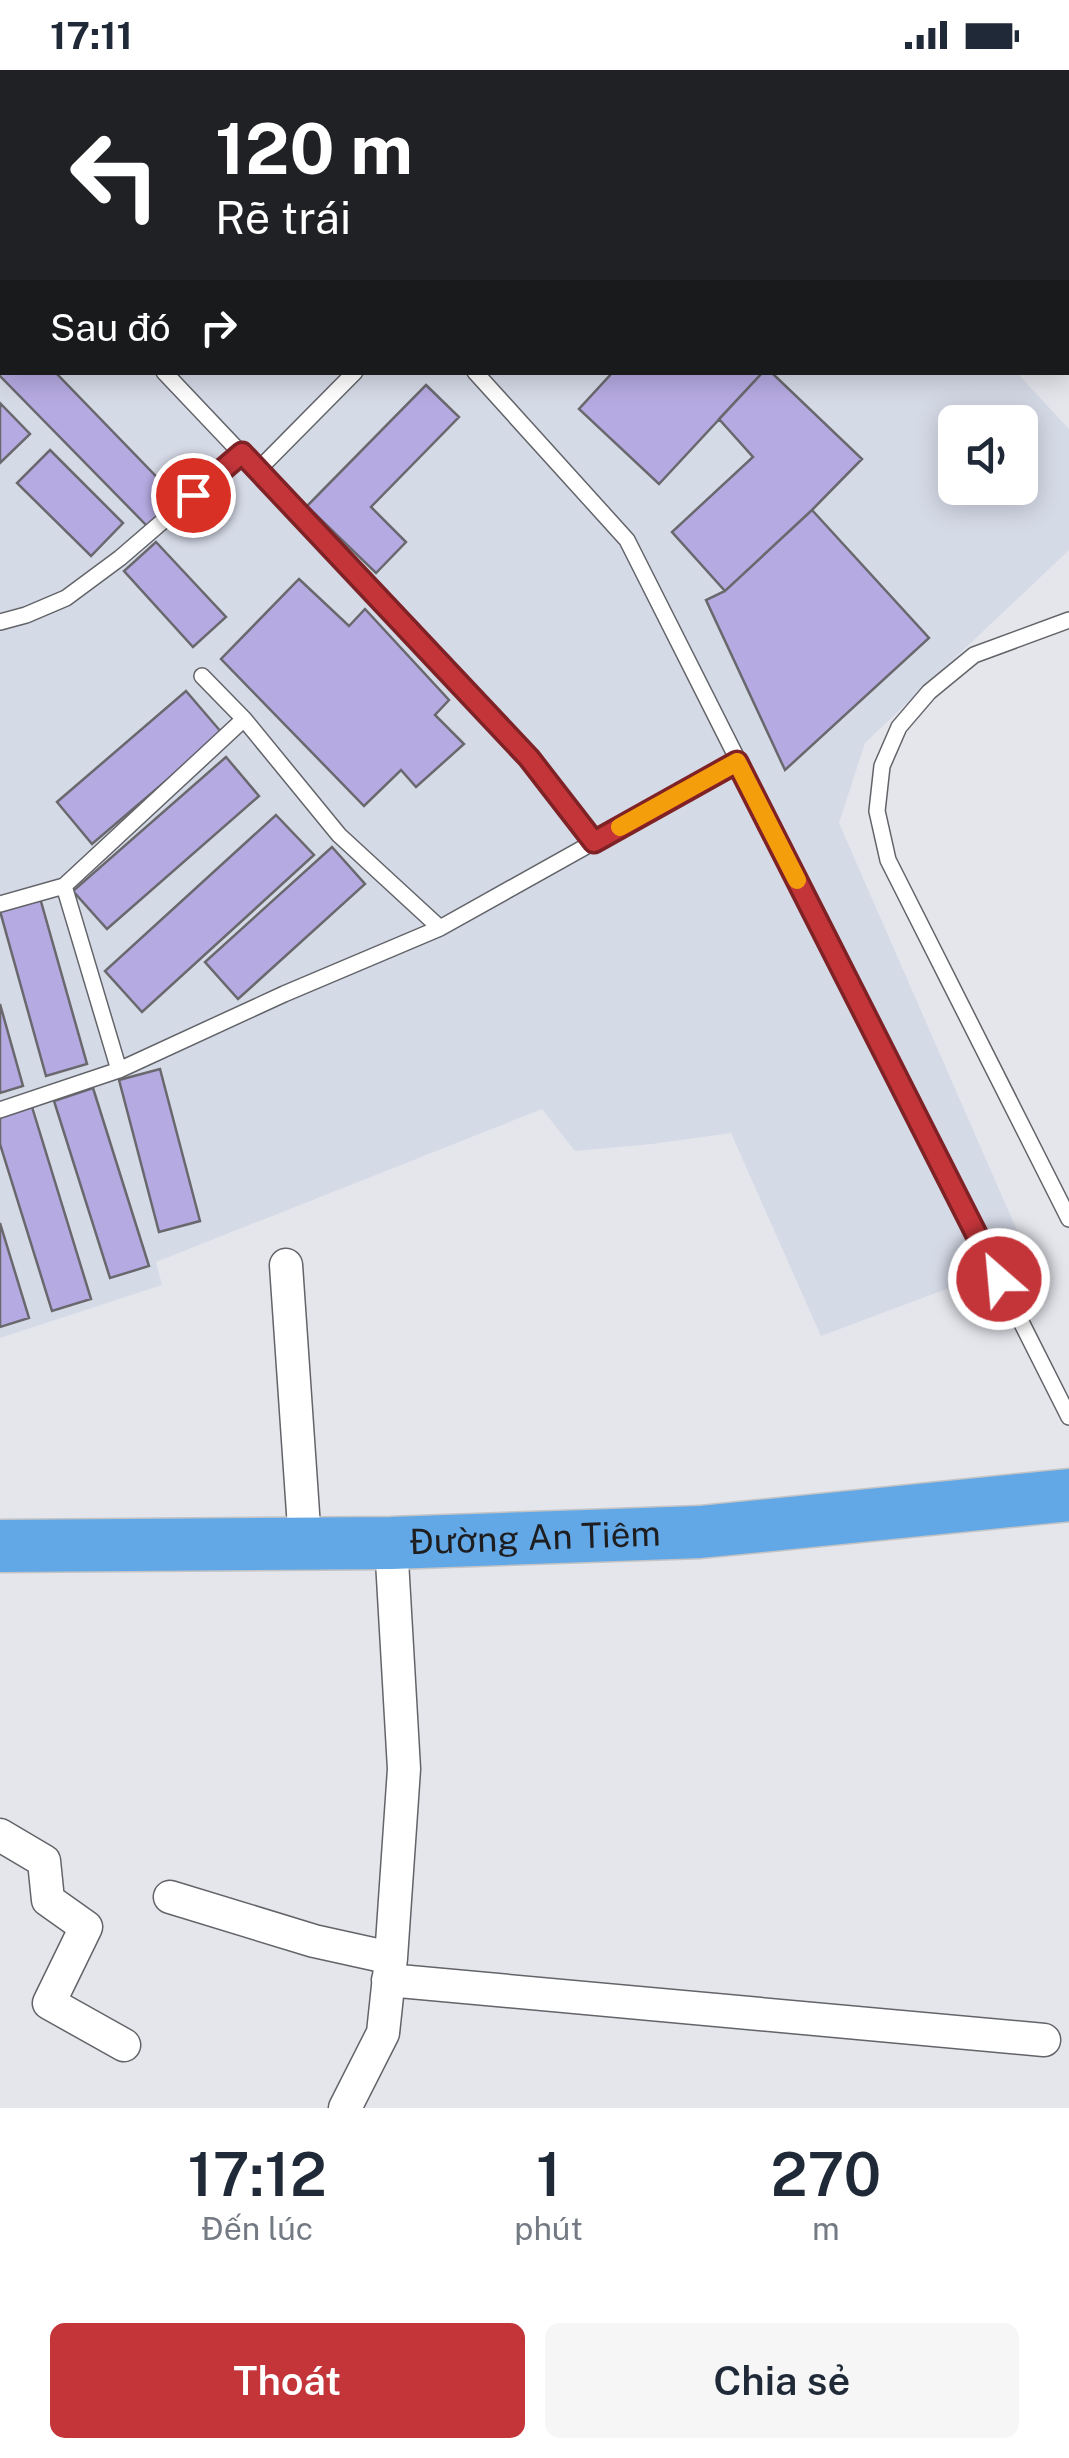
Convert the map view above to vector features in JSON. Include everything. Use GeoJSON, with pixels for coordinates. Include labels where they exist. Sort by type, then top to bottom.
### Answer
{"type":"FeatureCollection","features":[{"type":"Feature","properties":{"kind":"highway","name":"Đường An Tiêm"},"geometry":{"type":"LineString","coordinates":[[0,1546],[391,1542],[700,1532],[1069,1495]]}},
{"type":"Feature","properties":{"kind":"street"},"geometry":{"type":"LineString","coordinates":[[286,1265],[305,1542]]}},
{"type":"Feature","properties":{"kind":"street"},"geometry":{"type":"LineString","coordinates":[[352,2102],[383,2033],[404,1769],[391,1542]]}},
{"type":"Feature","properties":{"kind":"street"},"geometry":{"type":"LineString","coordinates":[[0,1835],[44,1861],[48,1900],[86,1927],[49,2004],[124,2044]]}},
{"type":"Feature","properties":{"kind":"street"},"geometry":{"type":"LineString","coordinates":[[170,1897],[314,1940],[390,1969],[1044,2040]]}},
{"type":"Feature","properties":{"kind":"lane"},"geometry":{"type":"LineString","coordinates":[[167,375],[529,758],[594,842]]}},
{"type":"Feature","properties":{"kind":"lane"},"geometry":{"type":"LineString","coordinates":[[258,470],[352,375]]}},
{"type":"Feature","properties":{"kind":"lane"},"geometry":{"type":"LineString","coordinates":[[478,375],[627,540],[1069,1417]]}},
{"type":"Feature","properties":{"kind":"lane"},"geometry":{"type":"LineString","coordinates":[[0,622],[26,616],[66,598],[120,558],[242,453]]}},
{"type":"Feature","properties":{"kind":"lane"},"geometry":{"type":"LineString","coordinates":[[1069,620],[974,655],[929,692],[899,727],[882,766],[878,811],[888,860],[1069,1219]]}},
{"type":"Feature","properties":{"kind":"lane"},"geometry":{"type":"LineString","coordinates":[[202,676],[244,720],[339,835],[440,928]]}},
{"type":"Feature","properties":{"kind":"lane"},"geometry":{"type":"LineString","coordinates":[[0,904],[64,886],[244,720]]}},
{"type":"Feature","properties":{"kind":"lane"},"geometry":{"type":"LineString","coordinates":[[0,1110],[119,1070],[440,928],[737,762]]}},
{"type":"Feature","properties":{"kind":"lane"},"geometry":{"type":"LineString","coordinates":[[64,886],[119,1070]]}},
{"type":"Feature","properties":{"kind":"shaded area"},"geometry":{"type":"Polygon","coordinates":[[[0,375],[1019,375],[1069,429],[1069,550],[865,743],[839,823],[1029,1258],[821,1336],[731,1133],[575,1151],[542,1109],[156,1262],[162,1285],[0,1338],[0,375]]]}},
{"type":"Feature","properties":{"kind":"building"},"geometry":{"type":"Polygon","coordinates":[[[58,375],[177,498],[148,527],[0,376],[58,375]]]}},
{"type":"Feature","properties":{"kind":"building"},"geometry":{"type":"Polygon","coordinates":[[[610,375],[760,375],[659,484],[579,409],[610,375]]]}},
{"type":"Feature","properties":{"kind":"building"},"geometry":{"type":"Polygon","coordinates":[[[760,375],[774,375],[862,459],[725,591],[672,532],[753,457],[719,419],[760,375]]]}},
{"type":"Feature","properties":{"kind":"building"},"geometry":{"type":"Polygon","coordinates":[[[426,385],[459,417],[371,507],[406,542],[376,573],[307,506],[426,385]]]}},
{"type":"Feature","properties":{"kind":"building"},"geometry":{"type":"Polygon","coordinates":[[[0,403],[30,434],[0,463],[0,403]]]}},
{"type":"Feature","properties":{"kind":"building"},"geometry":{"type":"Polygon","coordinates":[[[50,450],[123,523],[91,556],[17,483],[50,450]]]}},
{"type":"Feature","properties":{"kind":"building"},"geometry":{"type":"Polygon","coordinates":[[[812,510],[929,638],[785,770],[706,600],[725,591],[812,510]]]}},
{"type":"Feature","properties":{"kind":"building"},"geometry":{"type":"Polygon","coordinates":[[[156,542],[226,617],[193,647],[124,571],[156,542]]]}},
{"type":"Feature","properties":{"kind":"building"},"geometry":{"type":"Polygon","coordinates":[[[299,579],[349,626],[365,609],[449,700],[435,715],[464,744],[416,787],[401,770],[364,806],[221,659],[299,579]]]}},
{"type":"Feature","properties":{"kind":"building"},"geometry":{"type":"Polygon","coordinates":[[[186,691],[222,733],[92,844],[57,802],[186,691]]]}},
{"type":"Feature","properties":{"kind":"building"},"geometry":{"type":"Polygon","coordinates":[[[226,757],[259,796],[107,929],[73,891],[226,757]]]}},
{"type":"Feature","properties":{"kind":"building"},"geometry":{"type":"Polygon","coordinates":[[[276,815],[314,855],[142,1012],[105,971],[276,815]]]}},
{"type":"Feature","properties":{"kind":"building"},"geometry":{"type":"Polygon","coordinates":[[[332,847],[365,884],[238,999],[205,962],[332,847]]]}},
{"type":"Feature","properties":{"kind":"building"},"geometry":{"type":"Polygon","coordinates":[[[40,898],[87,1064],[46,1076],[0,911],[40,898]]]}},
{"type":"Feature","properties":{"kind":"building"},"geometry":{"type":"Polygon","coordinates":[[[0,1004],[23,1086],[0,1093],[0,1004]]]}},
{"type":"Feature","properties":{"kind":"building"},"geometry":{"type":"Polygon","coordinates":[[[160,1069],[200,1221],[159,1232],[119,1080],[160,1069]]]}},
{"type":"Feature","properties":{"kind":"building"},"geometry":{"type":"Polygon","coordinates":[[[93,1088],[149,1266],[110,1278],[54,1101],[93,1088]]]}},
{"type":"Feature","properties":{"kind":"building"},"geometry":{"type":"Polygon","coordinates":[[[32,1107],[91,1299],[52,1311],[0,1144],[0,1117],[32,1107]]]}},
{"type":"Feature","properties":{"kind":"building"},"geometry":{"type":"Polygon","coordinates":[[[0,1223],[29,1318],[0,1327],[0,1223]]]}},
{"type":"Feature","properties":{"kind":"slow traffic"},"geometry":{"type":"LineString","coordinates":[[620,827],[737,762],[797,880]]}},
{"type":"Feature","properties":{"kind":"route"},"geometry":{"type":"LineString","coordinates":[[193,495],[242,453],[529,758],[594,842],[737,762],[999,1279]]}}]}
